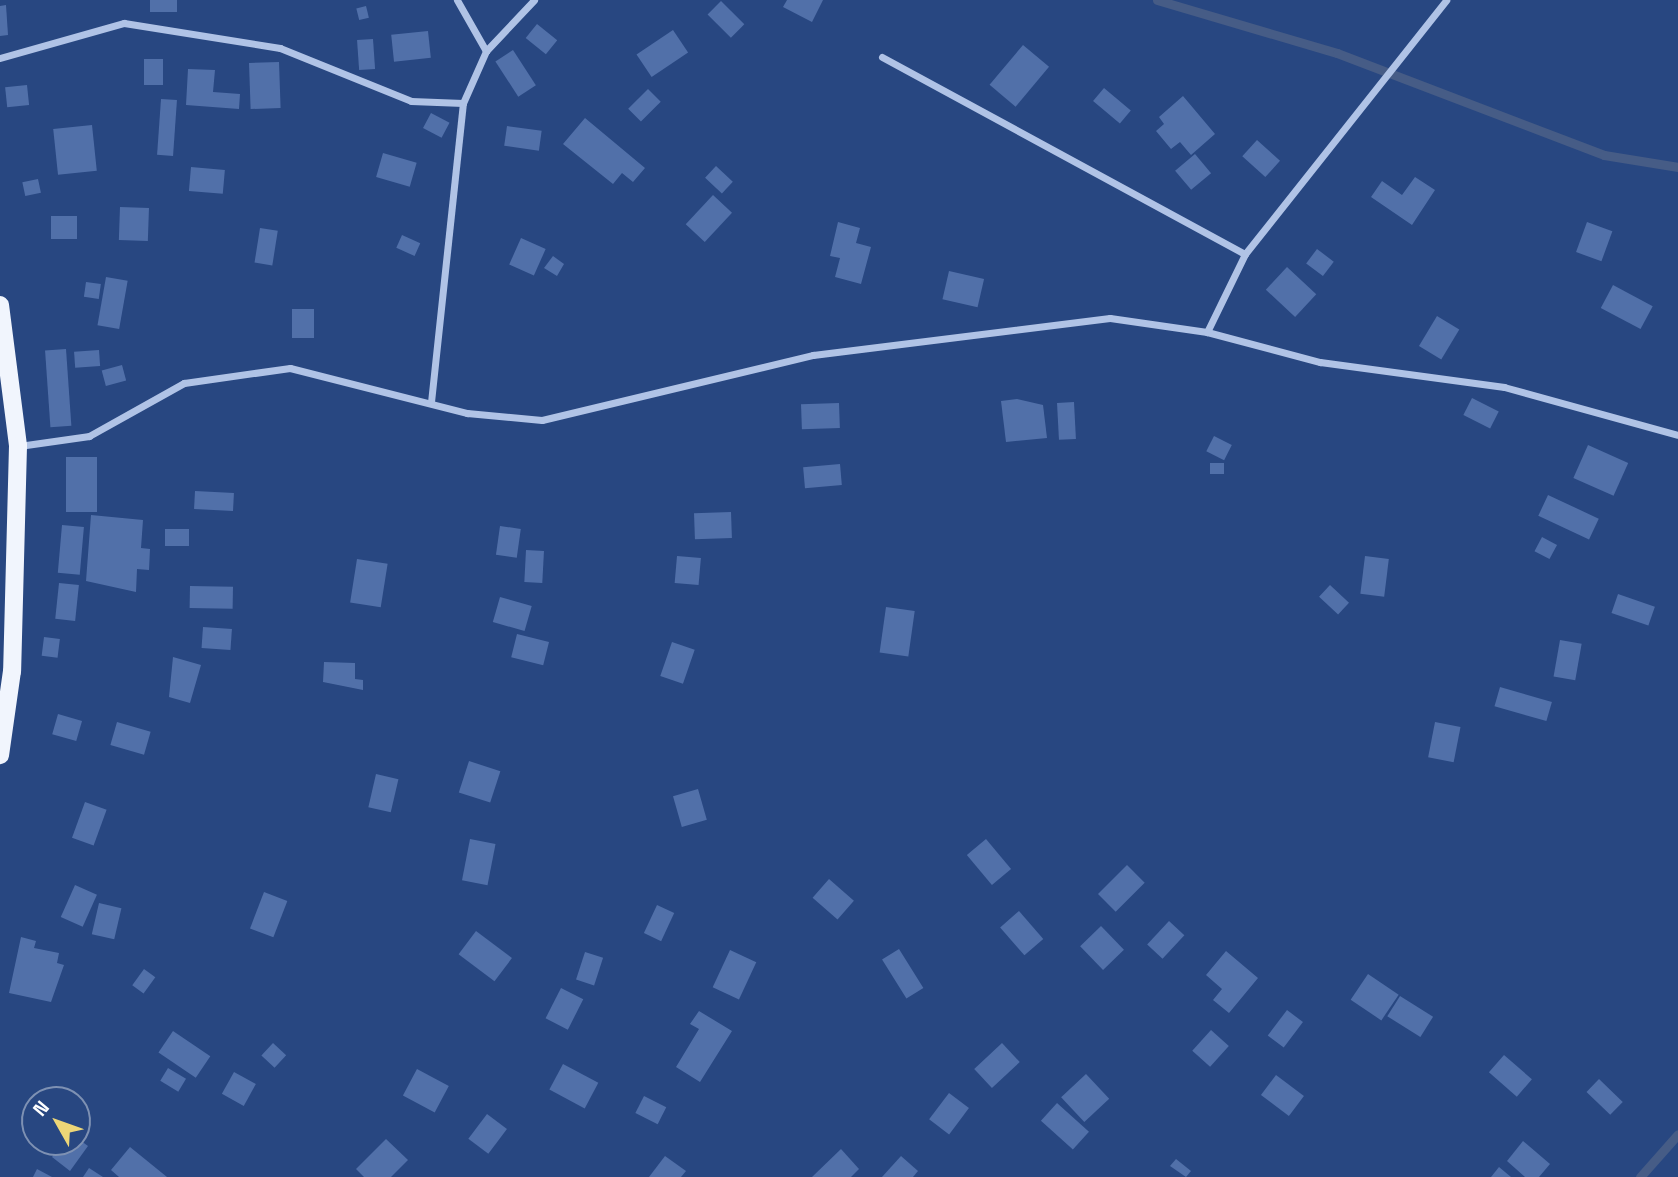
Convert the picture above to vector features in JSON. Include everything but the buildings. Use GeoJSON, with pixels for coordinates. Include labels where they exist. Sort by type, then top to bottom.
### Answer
{"type":"FeatureCollection","features":[{"type":"Feature","properties":{"kind":"main road"},"geometry":{"type":"LineString","coordinates":[[0,305],[18,446],[12,671],[0,755]]}},
{"type":"Feature","properties":{"kind":"street"},"geometry":{"type":"LineString","coordinates":[[457,0],[486,51]]}},
{"type":"Feature","properties":{"kind":"street"},"geometry":{"type":"LineString","coordinates":[[431,402],[463,103],[486,51],[534,0]]}},
{"type":"Feature","properties":{"kind":"street"},"geometry":{"type":"LineString","coordinates":[[1207,332],[1245,254],[1446,0]]}},
{"type":"Feature","properties":{"kind":"street"},"geometry":{"type":"LineString","coordinates":[[0,58],[124,23],[280,48],[411,101],[463,103]]}},
{"type":"Feature","properties":{"kind":"street"},"geometry":{"type":"LineString","coordinates":[[882,58],[1245,254]]}},
{"type":"Feature","properties":{"kind":"street"},"geometry":{"type":"LineString","coordinates":[[18,446],[89,436],[184,383],[290,368],[467,413],[542,420],[813,355],[1110,318],[1207,332],[1320,362],[1504,387],[1678,435]]}},
{"type":"Feature","properties":{"kind":"waterway"},"geometry":{"type":"LineString","coordinates":[[1157,0],[1337,53],[1604,155],[1678,167]]}},
{"type":"Feature","properties":{"kind":"waterway"},"geometry":{"type":"LineString","coordinates":[[1640,1177],[1678,1134]]}}]}
